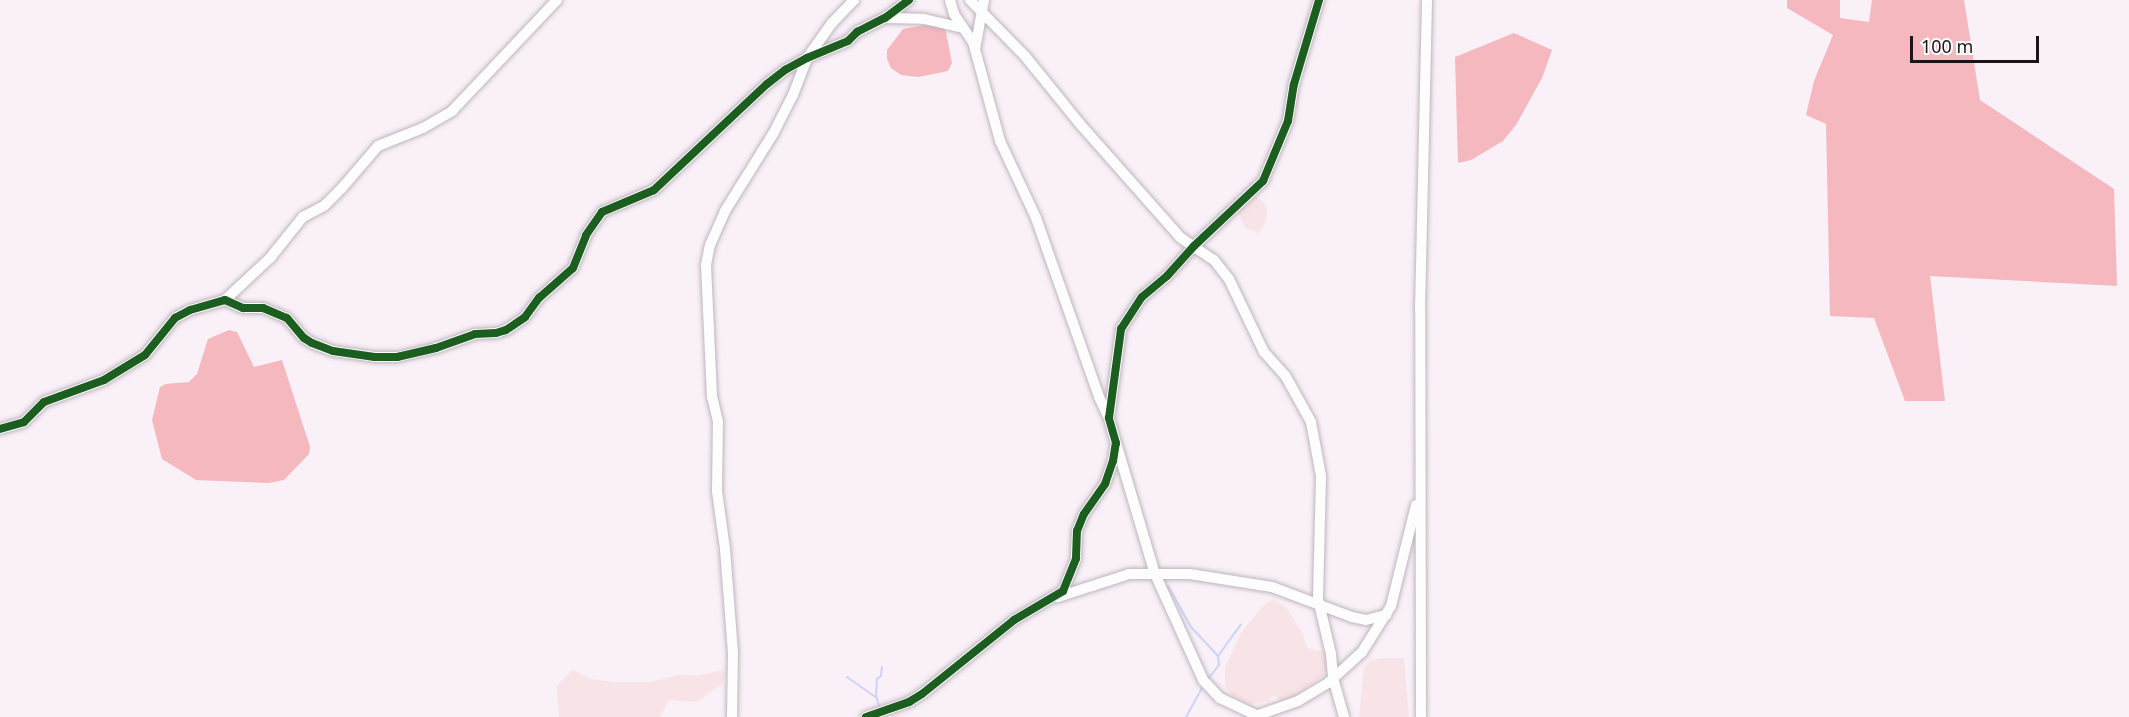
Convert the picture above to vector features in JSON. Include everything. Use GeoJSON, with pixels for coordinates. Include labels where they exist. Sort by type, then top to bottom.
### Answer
{"type":"FeatureCollection","features":[{"type":"Feature","properties":{"kind":"street"},"geometry":{"type":"LineString","coordinates":[[0,429],[24,422],[44,402],[104,381],[145,355],[175,318],[190,310],[225,300],[270,258],[303,217],[324,206],[342,188],[378,146],[423,128],[452,111],[557,0]]}},
{"type":"Feature","properties":{"kind":"street"},"geometry":{"type":"LineString","coordinates":[[732,717],[730,700],[733,653],[725,549],[717,491],[718,422],[712,397],[706,265],[710,244],[725,211],[773,134],[793,95],[807,58],[832,23],[854,0]]}},
{"type":"Feature","properties":{"kind":"street"},"geometry":{"type":"LineString","coordinates":[[225,300],[243,308],[263,308],[287,318],[312,344],[333,351],[375,357],[397,357],[436,348],[475,334],[506,330],[525,317],[539,298],[573,268],[586,235],[602,212],[654,190],[767,84],[807,58],[848,40],[856,32],[885,18],[909,0]]}},
{"type":"Feature","properties":{"kind":"street"},"geometry":{"type":"LineString","coordinates":[[950,0],[954,14],[975,49],[1000,141],[1036,218],[1099,397],[1109,418],[1155,574],[1203,680],[1220,698],[1256,716],[1298,701],[1333,678],[1362,652],[1386,615],[1398,582],[1420,487]]}},
{"type":"Feature","properties":{"kind":"street"},"geometry":{"type":"LineString","coordinates":[[970,0],[983,6],[1080,124],[1181,238],[1214,260],[1229,279],[1264,352],[1285,375],[1311,422],[1321,476],[1317,564],[1319,605],[1331,654],[1333,678],[1344,717]]}},
{"type":"Feature","properties":{"kind":"street"},"geometry":{"type":"LineString","coordinates":[[1109,418],[1121,329],[1142,297],[1167,276],[1194,246],[1256,189],[1266,175],[1288,121],[1294,84],[1319,0]]}},
{"type":"Feature","properties":{"kind":"street"},"geometry":{"type":"LineString","coordinates":[[1421,717],[1420,310],[1427,0]]}},
{"type":"Feature","properties":{"kind":"street"},"geometry":{"type":"LineString","coordinates":[[975,49],[983,6]]}},
{"type":"Feature","properties":{"kind":"street"},"geometry":{"type":"LineString","coordinates":[[885,18],[924,19],[963,28]]}},
{"type":"Feature","properties":{"kind":"street"},"geometry":{"type":"LineString","coordinates":[[866,717],[909,702],[922,694],[1014,620],[1063,591],[1076,558],[1077,531],[1084,514],[1104,484],[1113,461],[1116,443]]}},
{"type":"Feature","properties":{"kind":"street"},"geometry":{"type":"LineString","coordinates":[[1052,599],[1129,574],[1190,574],[1272,587],[1366,620],[1386,615]]}},
{"type":"Feature","properties":{"kind":"shaded area"},"geometry":{"type":"Polygon","coordinates":[[[1787,0],[1840,0],[1840,18],[1869,22],[1872,0],[1964,0],[1980,100],[2114,189],[2117,286],[1930,276],[1945,401],[1905,401],[1874,318],[1830,316],[1826,124],[1806,115],[1814,81],[1833,35],[1787,8],[1787,0]]]}},
{"type":"Feature","properties":{"kind":"shaded area"},"geometry":{"type":"Polygon","coordinates":[[[930,24],[943,27],[946,32],[952,63],[948,71],[918,77],[901,75],[891,68],[887,59],[887,50],[903,29],[930,24]]]}},
{"type":"Feature","properties":{"kind":"shaded area"},"geometry":{"type":"Polygon","coordinates":[[[1514,33],[1552,50],[1542,78],[1516,125],[1503,141],[1471,160],[1458,163],[1455,57],[1514,33]]]}},
{"type":"Feature","properties":{"kind":"shaded area"},"geometry":{"type":"Polygon","coordinates":[[[1256,196],[1265,204],[1267,212],[1266,221],[1259,233],[1245,228],[1238,212],[1256,196]]]}},
{"type":"Feature","properties":{"kind":"shaded area"},"geometry":{"type":"Polygon","coordinates":[[[229,330],[237,332],[254,367],[282,360],[310,447],[309,454],[284,480],[269,483],[196,480],[162,459],[152,420],[160,387],[166,384],[189,382],[197,374],[208,339],[229,330]]]}},
{"type":"Feature","properties":{"kind":"shaded area"},"geometry":{"type":"Polygon","coordinates":[[[1275,600],[1286,607],[1303,634],[1307,648],[1325,652],[1328,665],[1323,676],[1289,700],[1283,702],[1274,695],[1268,701],[1249,704],[1232,696],[1225,687],[1225,668],[1241,633],[1268,602],[1275,600]]]}},
{"type":"Feature","properties":{"kind":"shaded area"},"geometry":{"type":"Polygon","coordinates":[[[1382,658],[1404,658],[1409,717],[1359,717],[1364,668],[1370,661],[1382,658]]]}},
{"type":"Feature","properties":{"kind":"shaded area"},"geometry":{"type":"Polygon","coordinates":[[[572,670],[592,679],[612,682],[650,682],[678,675],[697,676],[723,670],[725,674],[722,684],[697,702],[669,700],[660,717],[559,717],[557,686],[572,670]]]}},
{"type":"Feature","properties":{"kind":"waterway"},"geometry":{"type":"LineString","coordinates":[[1168,586],[1191,627],[1218,656],[1219,665],[1208,679]]}},
{"type":"Feature","properties":{"kind":"waterway"},"geometry":{"type":"LineString","coordinates":[[1218,656],[1241,624]]}},
{"type":"Feature","properties":{"kind":"waterway"},"geometry":{"type":"LineString","coordinates":[[880,709],[876,696],[877,679],[881,676],[882,667]]}},
{"type":"Feature","properties":{"kind":"waterway"},"geometry":{"type":"LineString","coordinates":[[847,677],[877,698]]}},
{"type":"Feature","properties":{"kind":"waterway"},"geometry":{"type":"LineString","coordinates":[[1186,717],[1203,686]]}},
{"type":"Feature","properties":{"kind":"cycle path"},"geometry":{"type":"LineString","coordinates":[[0,429],[24,422],[44,402],[104,380],[145,355],[175,318],[190,310],[225,300],[243,308],[263,308],[287,318],[304,338],[333,351],[375,357],[397,357],[436,348],[475,334],[506,330],[525,317],[539,298],[573,268],[586,235],[602,212],[654,190],[767,84],[785,70],[848,41],[857,32],[885,18],[909,0]]}},
{"type":"Feature","properties":{"kind":"cycle path"},"geometry":{"type":"LineString","coordinates":[[866,717],[909,702],[922,694],[1014,620],[1063,591],[1076,558],[1077,531],[1084,514],[1105,484],[1113,461],[1116,443],[1109,418],[1121,329],[1142,297],[1167,276],[1194,246],[1263,181],[1288,121],[1294,84],[1319,0]]}}]}
